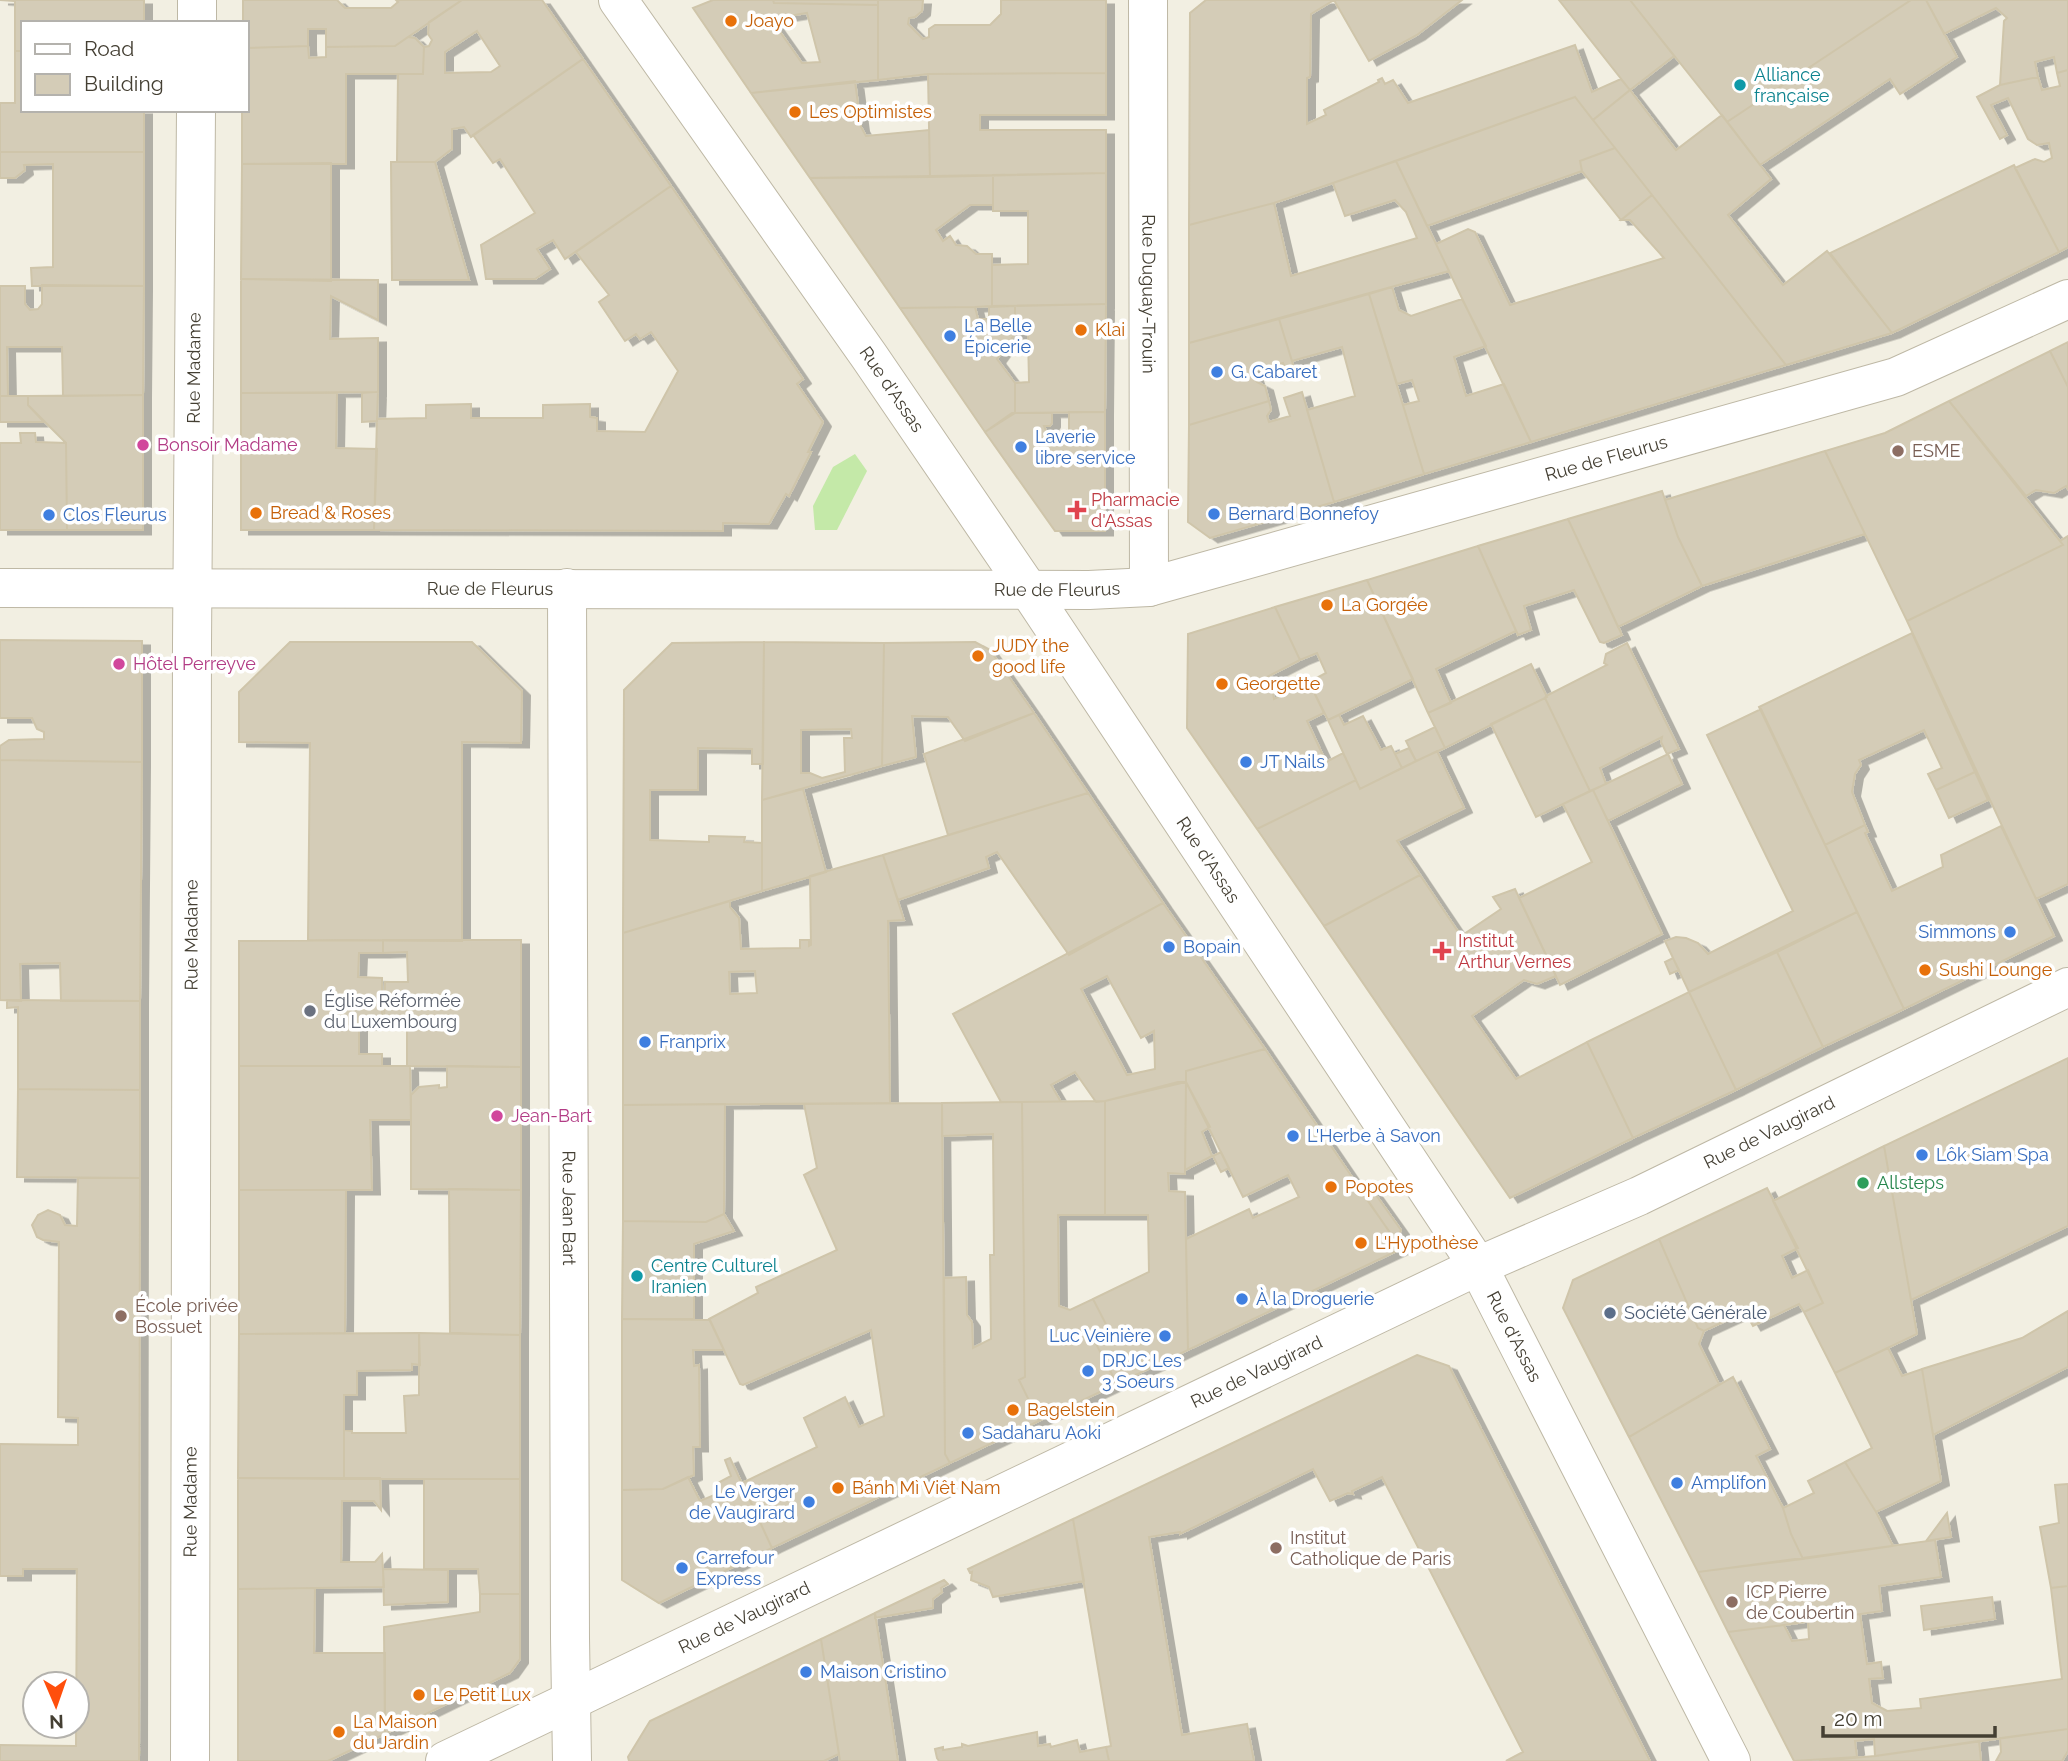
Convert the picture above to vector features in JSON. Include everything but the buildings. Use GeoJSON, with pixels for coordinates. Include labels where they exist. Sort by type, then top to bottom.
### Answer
{"type":"FeatureCollection","features":[{"type":"Feature","properties":{"kind":"street"},"geometry":{"type":"LineString","coordinates":[[197,0],[197,21]]}},
{"type":"Feature","properties":{"kind":"street","name":"Rue d'Assas"},"geometry":{"type":"LineString","coordinates":[[618,0],[869,356],[1028,589],[1478,1266],[1731,1761]]}},
{"type":"Feature","properties":{"kind":"street","name":"Rue Duguay-Trouin"},"geometry":{"type":"LineString","coordinates":[[1147,0],[1149,587]]}},
{"type":"Feature","properties":{"kind":"street","name":"Rue Madame"},"geometry":{"type":"LineString","coordinates":[[190,1761],[197,112]]}},
{"type":"Feature","properties":{"kind":"street","name":"Rue de Fleurus"},"geometry":{"type":"LineString","coordinates":[[0,588],[1088,590],[1149,587],[1896,377],[2068,299]]}},
{"type":"Feature","properties":{"kind":"street","name":"Rue Jean Bart"},"geometry":{"type":"LineString","coordinates":[[567,588],[572,1761]]}},
{"type":"Feature","properties":{"kind":"street","name":"Rue de Vaugirard"},"geometry":{"type":"LineString","coordinates":[[445,1761],[1478,1266],[1639,1196],[2068,987]]}},
{"type":"Feature","properties":{"kind":"green space"},"geometry":{"type":"Polygon","coordinates":[[[855,454],[867,471],[837,530],[815,530],[813,506],[833,467],[855,454]]]}},
{"type":"Feature","properties":{"kind":"place","name":"Joayo"},"geometry":{"type":"Point","coordinates":[731,21]}},
{"type":"Feature","properties":{"kind":"place","name":"Alliance française"},"geometry":{"type":"Point","coordinates":[1740,85]}},
{"type":"Feature","properties":{"kind":"place","name":"Les Optimistes"},"geometry":{"type":"Point","coordinates":[795,112]}},
{"type":"Feature","properties":{"kind":"place","name":"Klai"},"geometry":{"type":"Point","coordinates":[1081,330]}},
{"type":"Feature","properties":{"kind":"place","name":"La Belle Épicerie"},"geometry":{"type":"Point","coordinates":[950,336]}},
{"type":"Feature","properties":{"kind":"place","name":"G. Cabaret"},"geometry":{"type":"Point","coordinates":[1217,372]}},
{"type":"Feature","properties":{"kind":"place","name":"Bonsoir Madame"},"geometry":{"type":"Point","coordinates":[143,445]}},
{"type":"Feature","properties":{"kind":"place","name":"Laverie libre service"},"geometry":{"type":"Point","coordinates":[1021,447]}},
{"type":"Feature","properties":{"kind":"place","name":"ESME"},"geometry":{"type":"Point","coordinates":[1898,451]}},
{"type":"Feature","properties":{"kind":"place","name":"Pharmacie d'Assas"},"geometry":{"type":"Point","coordinates":[1077,510]}},
{"type":"Feature","properties":{"kind":"place","name":"Bread & Roses"},"geometry":{"type":"Point","coordinates":[256,513]}},
{"type":"Feature","properties":{"kind":"place","name":"Bernard Bonnefoy"},"geometry":{"type":"Point","coordinates":[1214,514]}},
{"type":"Feature","properties":{"kind":"place","name":"Clos Fleurus"},"geometry":{"type":"Point","coordinates":[49,515]}},
{"type":"Feature","properties":{"kind":"place","name":"La Gorgée"},"geometry":{"type":"Point","coordinates":[1327,605]}},
{"type":"Feature","properties":{"kind":"place","name":"JUDY the good life"},"geometry":{"type":"Point","coordinates":[978,656]}},
{"type":"Feature","properties":{"kind":"place","name":"Hôtel Perreyve"},"geometry":{"type":"Point","coordinates":[119,664]}},
{"type":"Feature","properties":{"kind":"place","name":"Georgette"},"geometry":{"type":"Point","coordinates":[1222,684]}},
{"type":"Feature","properties":{"kind":"place","name":"JT Nails"},"geometry":{"type":"Point","coordinates":[1246,762]}},
{"type":"Feature","properties":{"kind":"place","name":"Simmons"},"geometry":{"type":"Point","coordinates":[2010,932]}},
{"type":"Feature","properties":{"kind":"place","name":"Bopain"},"geometry":{"type":"Point","coordinates":[1169,947]}},
{"type":"Feature","properties":{"kind":"place","name":"Institut Arthur Vernes"},"geometry":{"type":"Point","coordinates":[1442,951]}},
{"type":"Feature","properties":{"kind":"place","name":"Sushi Lounge"},"geometry":{"type":"Point","coordinates":[1925,970]}},
{"type":"Feature","properties":{"kind":"place","name":"Église Réformée du Luxembourg"},"geometry":{"type":"Point","coordinates":[310,1011]}},
{"type":"Feature","properties":{"kind":"place","name":"Franprix"},"geometry":{"type":"Point","coordinates":[645,1042]}},
{"type":"Feature","properties":{"kind":"place","name":"Jean-Bart"},"geometry":{"type":"Point","coordinates":[497,1116]}},
{"type":"Feature","properties":{"kind":"place","name":"L'Herbe à Savon"},"geometry":{"type":"Point","coordinates":[1293,1136]}},
{"type":"Feature","properties":{"kind":"place","name":"Lôk Siam Spa"},"geometry":{"type":"Point","coordinates":[1922,1155]}},
{"type":"Feature","properties":{"kind":"place","name":"Allsteps"},"geometry":{"type":"Point","coordinates":[1863,1183]}},
{"type":"Feature","properties":{"kind":"place","name":"Popotes"},"geometry":{"type":"Point","coordinates":[1331,1187]}},
{"type":"Feature","properties":{"kind":"place","name":"L'Hypothèse"},"geometry":{"type":"Point","coordinates":[1361,1243]}},
{"type":"Feature","properties":{"kind":"place","name":"Centre Culturel Iranien"},"geometry":{"type":"Point","coordinates":[637,1276]}},
{"type":"Feature","properties":{"kind":"place","name":"À la Droguerie"},"geometry":{"type":"Point","coordinates":[1242,1299]}},
{"type":"Feature","properties":{"kind":"place","name":"Société Générale"},"geometry":{"type":"Point","coordinates":[1610,1313]}},
{"type":"Feature","properties":{"kind":"place","name":"École privée Bossuet"},"geometry":{"type":"Point","coordinates":[121,1316]}},
{"type":"Feature","properties":{"kind":"place","name":"Luc Veinière"},"geometry":{"type":"Point","coordinates":[1165,1336]}},
{"type":"Feature","properties":{"kind":"place","name":"DRJC Les 3 Soeurs"},"geometry":{"type":"Point","coordinates":[1088,1371]}},
{"type":"Feature","properties":{"kind":"place","name":"Bagelstein"},"geometry":{"type":"Point","coordinates":[1013,1410]}},
{"type":"Feature","properties":{"kind":"place","name":"Sadaharu Aoki"},"geometry":{"type":"Point","coordinates":[968,1433]}},
{"type":"Feature","properties":{"kind":"place","name":"Amplifon"},"geometry":{"type":"Point","coordinates":[1677,1483]}},
{"type":"Feature","properties":{"kind":"place","name":"Bánh Mì Viêt Nam"},"geometry":{"type":"Point","coordinates":[838,1488]}},
{"type":"Feature","properties":{"kind":"place","name":"Le Verger de Vaugirard"},"geometry":{"type":"Point","coordinates":[809,1502]}},
{"type":"Feature","properties":{"kind":"place","name":"Institut Catholique de Paris"},"geometry":{"type":"Point","coordinates":[1276,1548]}},
{"type":"Feature","properties":{"kind":"place","name":"Carrefour Express"},"geometry":{"type":"Point","coordinates":[682,1568]}},
{"type":"Feature","properties":{"kind":"place","name":"ICP Pierre de Coubertin"},"geometry":{"type":"Point","coordinates":[1732,1602]}},
{"type":"Feature","properties":{"kind":"place","name":"Maison Cristino"},"geometry":{"type":"Point","coordinates":[806,1672]}},
{"type":"Feature","properties":{"kind":"place","name":"Le Petit Lux"},"geometry":{"type":"Point","coordinates":[419,1695]}},
{"type":"Feature","properties":{"kind":"place","name":"La Maison du Jardin"},"geometry":{"type":"Point","coordinates":[339,1732]}}]}
